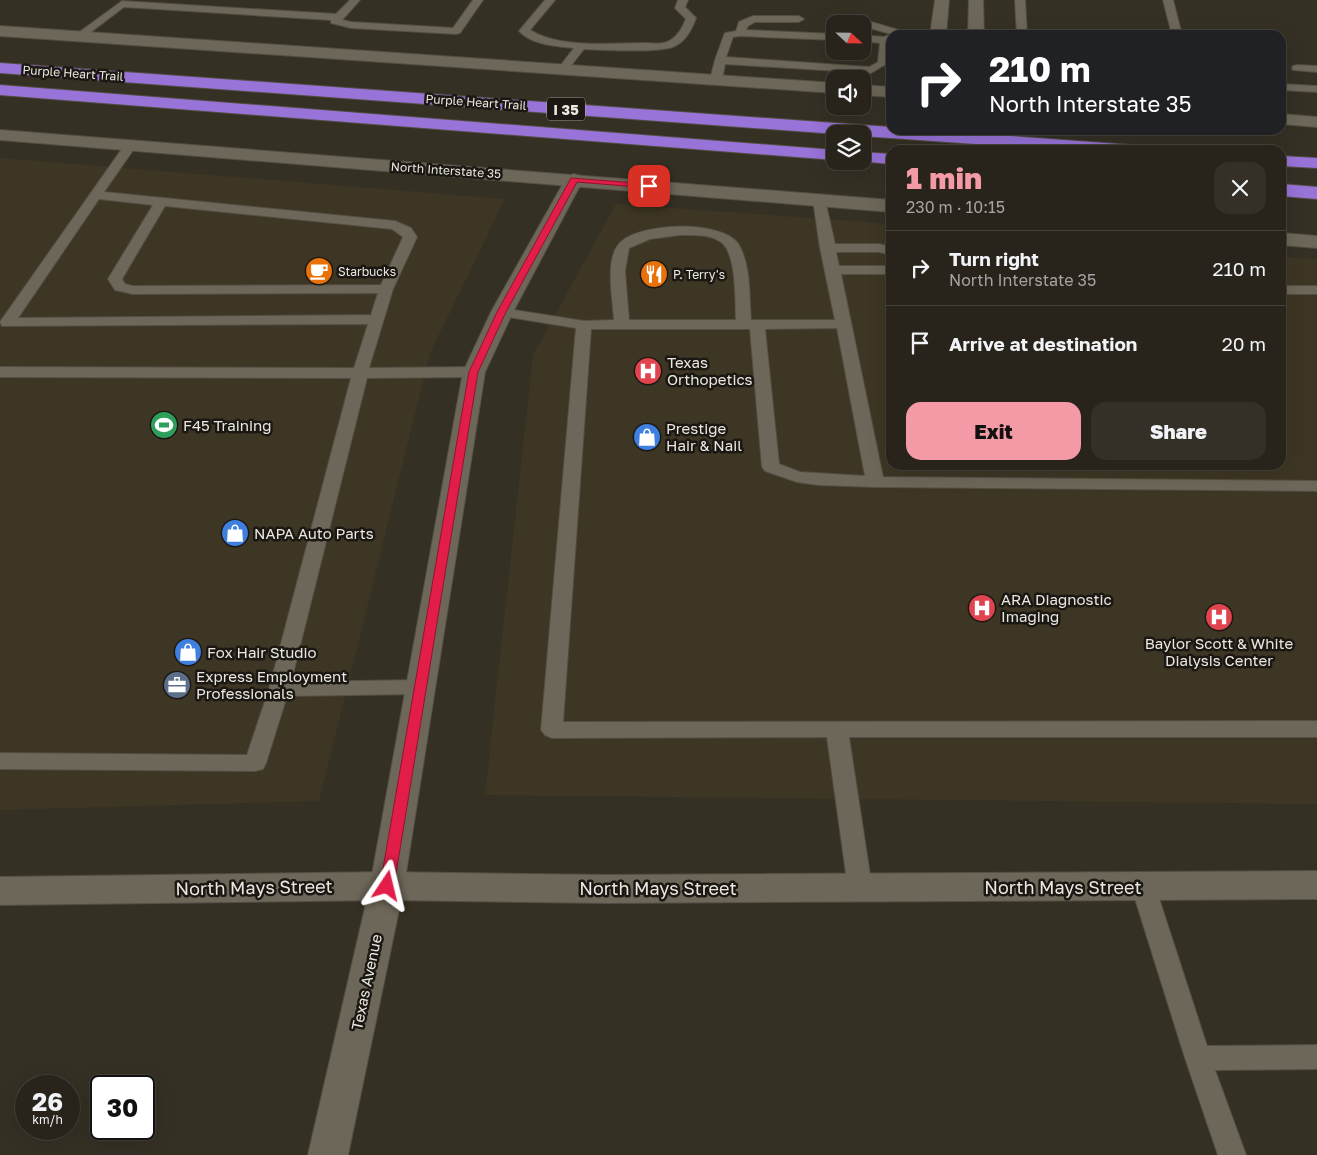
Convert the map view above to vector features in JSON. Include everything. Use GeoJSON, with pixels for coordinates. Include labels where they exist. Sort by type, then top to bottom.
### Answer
{"type":"FeatureCollection","features":[{"type":"Feature","properties":{"kind":"highway","name":"Purple Heart Trail"},"geometry":{"type":"LineString","coordinates":[[0,68],[886,132]]}},
{"type":"Feature","properties":{"kind":"highway","name":"Purple Heart Trail"},"geometry":{"type":"LineString","coordinates":[[0,90],[826,154]]}},
{"type":"Feature","properties":{"kind":"highway","name":"Purple Heart Trail"},"geometry":{"type":"LineString","coordinates":[[925,135],[1063,145]]}},
{"type":"Feature","properties":{"kind":"highway"},"geometry":{"type":"LineString","coordinates":[[871,158],[886,159]]}},
{"type":"Feature","properties":{"kind":"highway"},"geometry":{"type":"LineString","coordinates":[[1286,161],[1317,163]]}},
{"type":"Feature","properties":{"kind":"highway"},"geometry":{"type":"LineString","coordinates":[[1286,190],[1317,193]]}},
{"type":"Feature","properties":{"kind":"main road"},"geometry":{"type":"LineString","coordinates":[[939,30],[942,0]]}},
{"type":"Feature","properties":{"kind":"main road"},"geometry":{"type":"LineString","coordinates":[[976,0],[976,30]]}},
{"type":"Feature","properties":{"kind":"main road"},"geometry":{"type":"LineString","coordinates":[[0,31],[826,87]]}},
{"type":"Feature","properties":{"kind":"main road"},"geometry":{"type":"LineString","coordinates":[[871,91],[886,92]]}},
{"type":"Feature","properties":{"kind":"main road"},"geometry":{"type":"LineString","coordinates":[[1286,119],[1317,122]]}},
{"type":"Feature","properties":{"kind":"main road","name":"North Interstate 35"},"geometry":{"type":"LineString","coordinates":[[0,135],[886,206]]}},
{"type":"Feature","properties":{"kind":"main road","name":"Texas Avenue"},"geometry":{"type":"LineString","coordinates":[[328,1155],[387,886],[474,372],[502,312],[574,180]]}},
{"type":"Feature","properties":{"kind":"main road"},"geometry":{"type":"LineString","coordinates":[[1286,239],[1317,242]]}},
{"type":"Feature","properties":{"kind":"main road","name":"North Mays Street"},"geometry":{"type":"LineString","coordinates":[[0,891],[387,886],[606,889],[1317,885]]}},
{"type":"Feature","properties":{"kind":"lane"},"geometry":{"type":"LineString","coordinates":[[355,0],[335,21],[351,25],[456,31],[478,0]]}},
{"type":"Feature","properties":{"kind":"lane"},"geometry":{"type":"LineString","coordinates":[[550,0],[524,31],[530,36],[582,45],[667,46],[685,34],[691,18],[680,8],[683,0]]}},
{"type":"Feature","properties":{"kind":"lane"},"geometry":{"type":"LineString","coordinates":[[1020,0],[1022,30]]}},
{"type":"Feature","properties":{"kind":"lane"},"geometry":{"type":"LineString","coordinates":[[1168,0],[1176,30]]}},
{"type":"Feature","properties":{"kind":"lane"},"geometry":{"type":"LineString","coordinates":[[79,36],[122,4],[339,17]]}},
{"type":"Feature","properties":{"kind":"lane"},"geometry":{"type":"LineString","coordinates":[[740,33],[743,24],[753,19],[799,19]]}},
{"type":"Feature","properties":{"kind":"lane"},"geometry":{"type":"LineString","coordinates":[[871,26],[886,33]]}},
{"type":"Feature","properties":{"kind":"lane"},"geometry":{"type":"LineString","coordinates":[[716,80],[720,60],[729,35],[740,33],[826,37]]}},
{"type":"Feature","properties":{"kind":"lane"},"geometry":{"type":"LineString","coordinates":[[871,37],[886,36]]}},
{"type":"Feature","properties":{"kind":"lane"},"geometry":{"type":"LineString","coordinates":[[562,70],[582,45]]}},
{"type":"Feature","properties":{"kind":"lane"},"geometry":{"type":"LineString","coordinates":[[720,60],[871,70],[883,63],[886,55]]}},
{"type":"Feature","properties":{"kind":"lane"},"geometry":{"type":"LineString","coordinates":[[1298,68],[1317,69]]}},
{"type":"Feature","properties":{"kind":"lane"},"geometry":{"type":"LineString","coordinates":[[1286,87],[1317,89]]}},
{"type":"Feature","properties":{"kind":"lane"},"geometry":{"type":"LineString","coordinates":[[4,328],[130,146]]}},
{"type":"Feature","properties":{"kind":"lane"},"geometry":{"type":"LineString","coordinates":[[0,761],[255,763],[279,689],[360,373],[386,290],[410,237],[406,231],[395,225],[96,195]]}},
{"type":"Feature","properties":{"kind":"lane"},"geometry":{"type":"LineString","coordinates":[[819,200],[827,248],[875,482]]}},
{"type":"Feature","properties":{"kind":"lane"},"geometry":{"type":"LineString","coordinates":[[161,202],[114,279],[120,287],[133,290],[386,290]]}},
{"type":"Feature","properties":{"kind":"lane"},"geometry":{"type":"LineString","coordinates":[[622,325],[618,260],[623,246],[636,238],[650,233],[703,231],[719,236],[731,243],[737,254],[751,324],[771,467],[797,477],[818,480],[875,482],[1317,486]]}},
{"type":"Feature","properties":{"kind":"lane"},"geometry":{"type":"LineString","coordinates":[[827,248],[879,248],[886,250]]}},
{"type":"Feature","properties":{"kind":"lane"},"geometry":{"type":"LineString","coordinates":[[832,270],[886,270]]}},
{"type":"Feature","properties":{"kind":"lane"},"geometry":{"type":"LineString","coordinates":[[1286,290],[1317,290]]}},
{"type":"Feature","properties":{"kind":"lane"},"geometry":{"type":"LineString","coordinates":[[502,312],[584,325],[843,324]]}},
{"type":"Feature","properties":{"kind":"lane"},"geometry":{"type":"LineString","coordinates":[[4,328],[377,319]]}},
{"type":"Feature","properties":{"kind":"lane"},"geometry":{"type":"LineString","coordinates":[[584,325],[552,730],[1317,729]]}},
{"type":"Feature","properties":{"kind":"lane"},"geometry":{"type":"LineString","coordinates":[[0,372],[474,372]]}},
{"type":"Feature","properties":{"kind":"lane"},"geometry":{"type":"LineString","coordinates":[[279,689],[420,687]]}},
{"type":"Feature","properties":{"kind":"lane"},"geometry":{"type":"LineString","coordinates":[[837,730],[860,888]]}},
{"type":"Feature","properties":{"kind":"lane"},"geometry":{"type":"LineString","coordinates":[[1143,886],[1198,1058],[1232,1155]]}},
{"type":"Feature","properties":{"kind":"lane"},"geometry":{"type":"LineString","coordinates":[[1198,1058],[1317,1057]]}},
{"type":"Feature","properties":{"kind":"shaded area"},"geometry":{"type":"Polygon","coordinates":[[[0,158],[505,199],[430,353],[319,801],[0,810],[0,158]]]}},
{"type":"Feature","properties":{"kind":"shaded area"},"geometry":{"type":"Polygon","coordinates":[[[616,204],[886,224],[886,470],[1286,470],[1286,257],[1317,259],[1317,804],[485,795],[533,355],[616,204]]]}},
{"type":"Feature","properties":{"kind":"place","name":"Starbucks"},"geometry":{"type":"Point","coordinates":[319,271]}},
{"type":"Feature","properties":{"kind":"place","name":"P. Terry's"},"geometry":{"type":"Point","coordinates":[654,274]}},
{"type":"Feature","properties":{"kind":"place","name":"Texas Orthopetics"},"geometry":{"type":"Point","coordinates":[648,371]}},
{"type":"Feature","properties":{"kind":"place","name":"F45 Training"},"geometry":{"type":"Point","coordinates":[164,425]}},
{"type":"Feature","properties":{"kind":"place","name":"Prestige Hair & Nail"},"geometry":{"type":"Point","coordinates":[647,437]}},
{"type":"Feature","properties":{"kind":"place","name":"NAPA Auto Parts"},"geometry":{"type":"Point","coordinates":[235,533]}},
{"type":"Feature","properties":{"kind":"place","name":"ARA Diagnostic Imaging"},"geometry":{"type":"Point","coordinates":[982,608]}},
{"type":"Feature","properties":{"kind":"place","name":"Baylor Scott & White Dialysis Center"},"geometry":{"type":"Point","coordinates":[1219,617]}},
{"type":"Feature","properties":{"kind":"place","name":"Fox Hair Studio"},"geometry":{"type":"Point","coordinates":[188,652]}},
{"type":"Feature","properties":{"kind":"place","name":"Express Employment Professionals"},"geometry":{"type":"Point","coordinates":[177,685]}},
{"type":"Feature","properties":{"kind":"route"},"geometry":{"type":"LineString","coordinates":[[387,886],[474,372],[502,312],[574,180],[649,186]]}}]}
